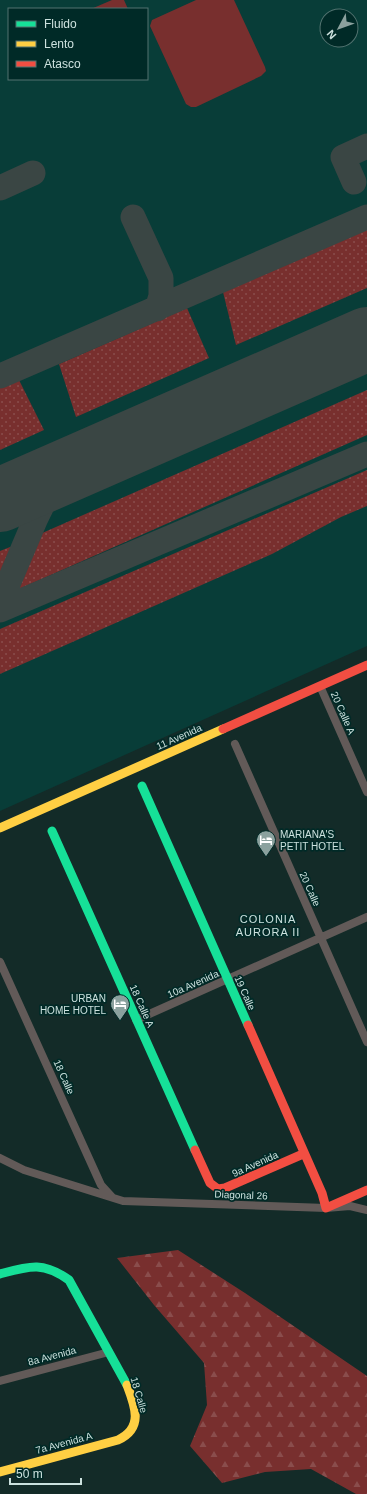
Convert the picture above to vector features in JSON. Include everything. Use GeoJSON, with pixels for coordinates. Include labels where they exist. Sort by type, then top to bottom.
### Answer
{"type":"FeatureCollection","features":[{"type":"Feature","properties":{"kind":"street","name":"11 Avenida"},"geometry":{"type":"LineString","coordinates":[[0,828],[367,665]]}},
{"type":"Feature","properties":{"kind":"street","name":"20 Calle A"},"geometry":{"type":"LineString","coordinates":[[320,686],[367,792]]}},
{"type":"Feature","properties":{"kind":"street","name":"20 Calle"},"geometry":{"type":"LineString","coordinates":[[235,744],[367,1042]]}},
{"type":"Feature","properties":{"kind":"street","name":"19 Calle"},"geometry":{"type":"LineString","coordinates":[[142,786],[303,1154],[322,1193],[326,1208]]}},
{"type":"Feature","properties":{"kind":"street","name":"18 Calle A"},"geometry":{"type":"LineString","coordinates":[[52,831],[206,1177],[214,1188]]}},
{"type":"Feature","properties":{"kind":"street","name":"10a Avenida"},"geometry":{"type":"LineString","coordinates":[[136,1020],[367,917]]}},
{"type":"Feature","properties":{"kind":"street","name":"18 Calle"},"geometry":{"type":"LineString","coordinates":[[0,962],[101,1186],[114,1198]]}},
{"type":"Feature","properties":{"kind":"street","name":"9a Avenida"},"geometry":{"type":"LineString","coordinates":[[214,1188],[220,1190],[226,1188],[303,1154]]}},
{"type":"Feature","properties":{"kind":"street","name":"Diagonal 26"},"geometry":{"type":"LineString","coordinates":[[0,1158],[24,1170],[123,1201],[326,1208],[350,1206],[367,1210]]}},
{"type":"Feature","properties":{"kind":"street"},"geometry":{"type":"LineString","coordinates":[[326,1208],[367,1190]]}},
{"type":"Feature","properties":{"kind":"street","name":"18 Calle"},"geometry":{"type":"LineString","coordinates":[[0,1274],[30,1266],[51,1268],[69,1280],[123,1377],[129,1392],[135,1415],[135,1424],[131,1431]]}},
{"type":"Feature","properties":{"kind":"street","name":"8a Avenida"},"geometry":{"type":"LineString","coordinates":[[0,1381],[109,1352]]}},
{"type":"Feature","properties":{"kind":"street","name":"7a Avenida A"},"geometry":{"type":"LineString","coordinates":[[0,1472],[118,1440],[131,1431]]}},
{"type":"Feature","properties":{"kind":"shaded area"},"geometry":{"type":"Polygon","coordinates":[[[0,0],[367,0],[367,646],[0,811],[0,0]]]}},
{"type":"Feature","properties":{"kind":"green space"},"geometry":{"type":"Polygon","coordinates":[[[112,0],[124,0],[128,8],[93,8],[112,0]]]}},
{"type":"Feature","properties":{"kind":"green space"},"geometry":{"type":"Polygon","coordinates":[[[196,0],[234,0],[266,71],[261,76],[196,107],[191,107],[186,104],[150,26],[152,20],[196,0]]]}},
{"type":"Feature","properties":{"kind":"green space"},"geometry":{"type":"Polygon","coordinates":[[[367,228],[367,288],[236,345],[223,292],[367,228]]]}},
{"type":"Feature","properties":{"kind":"green space"},"geometry":{"type":"Polygon","coordinates":[[[187,308],[209,358],[76,417],[59,364],[187,308]]]}},
{"type":"Feature","properties":{"kind":"green space"},"geometry":{"type":"Polygon","coordinates":[[[19,380],[44,430],[0,450],[0,388],[19,380]]]}},
{"type":"Feature","properties":{"kind":"green space"},"geometry":{"type":"Polygon","coordinates":[[[367,390],[367,435],[17,590],[40,534],[367,390]]]}},
{"type":"Feature","properties":{"kind":"green space"},"geometry":{"type":"Polygon","coordinates":[[[367,470],[367,506],[341,517],[272,554],[0,674],[0,629],[367,470]]]}},
{"type":"Feature","properties":{"kind":"green space"},"geometry":{"type":"Polygon","coordinates":[[[10,547],[13,548],[0,581],[0,551],[10,547]]]}},
{"type":"Feature","properties":{"kind":"green space"},"geometry":{"type":"Polygon","coordinates":[[[178,1250],[245,1293],[367,1376],[367,1494],[356,1494],[311,1469],[265,1472],[222,1483],[190,1446],[207,1405],[204,1363],[154,1305],[117,1258],[178,1250]]]}},
{"type":"Feature","properties":{"kind":"taxiway"},"geometry":{"type":"LineString","coordinates":[[354,182],[343,157],[367,146]]}},
{"type":"Feature","properties":{"kind":"taxiway"},"geometry":{"type":"LineString","coordinates":[[0,188],[33,173]]}},
{"type":"Feature","properties":{"kind":"taxiway"},"geometry":{"type":"LineString","coordinates":[[133,217],[161,278],[161,296],[157,309]]}},
{"type":"Feature","properties":{"kind":"taxiway"},"geometry":{"type":"LineString","coordinates":[[0,376],[367,217]]}},
{"type":"Feature","properties":{"kind":"taxiway"},"geometry":{"type":"LineString","coordinates":[[0,610],[367,454]]}},
{"type":"Feature","properties":{"kind":"taxiway"},"geometry":{"type":"LineString","coordinates":[[0,603],[36,518],[57,475]]}},
{"type":"Feature","properties":{"kind":"taxiway"},"geometry":{"type":"LineString","coordinates":[[18,492],[32,502],[34,505],[36,518]]}},
{"type":"Feature","properties":{"kind":"runway"},"geometry":{"type":"LineString","coordinates":[[0,500],[367,339]]}},
{"type":"Feature","properties":{"kind":"traffic: fast"},"geometry":{"type":"LineString","coordinates":[[142,786],[248,1025]]}},
{"type":"Feature","properties":{"kind":"traffic: fast"},"geometry":{"type":"LineString","coordinates":[[52,831],[195,1150]]}},
{"type":"Feature","properties":{"kind":"traffic: fast"},"geometry":{"type":"LineString","coordinates":[[0,1274],[28,1267],[36,1267],[51,1270],[69,1280],[127,1385]]}},
{"type":"Feature","properties":{"kind":"traffic: slow"},"geometry":{"type":"LineString","coordinates":[[0,828],[223,729]]}},
{"type":"Feature","properties":{"kind":"traffic: slow"},"geometry":{"type":"LineString","coordinates":[[0,1472],[118,1440],[126,1435],[132,1429],[135,1416],[135,1408],[127,1385]]}},
{"type":"Feature","properties":{"kind":"traffic: jam"},"geometry":{"type":"LineString","coordinates":[[223,729],[367,665]]}},
{"type":"Feature","properties":{"kind":"traffic: jam"},"geometry":{"type":"LineString","coordinates":[[248,1025],[322,1193],[326,1208],[367,1190]]}},
{"type":"Feature","properties":{"kind":"traffic: jam"},"geometry":{"type":"LineString","coordinates":[[195,1150],[210,1183],[218,1189],[225,1188],[303,1154]]}},
{"type":"Feature","properties":{"kind":"place","name":"MARIANA'S PETIT HOTEL"},"geometry":{"type":"Point","coordinates":[266,857]}},
{"type":"Feature","properties":{"kind":"place","name":"URBAN HOME HOTEL"},"geometry":{"type":"Point","coordinates":[120,1021]}},
{"type":"Feature","properties":{"kind":"district","name":"COLONIA AURORA II"},"geometry":{"type":"Point","coordinates":[268,925]}}]}
